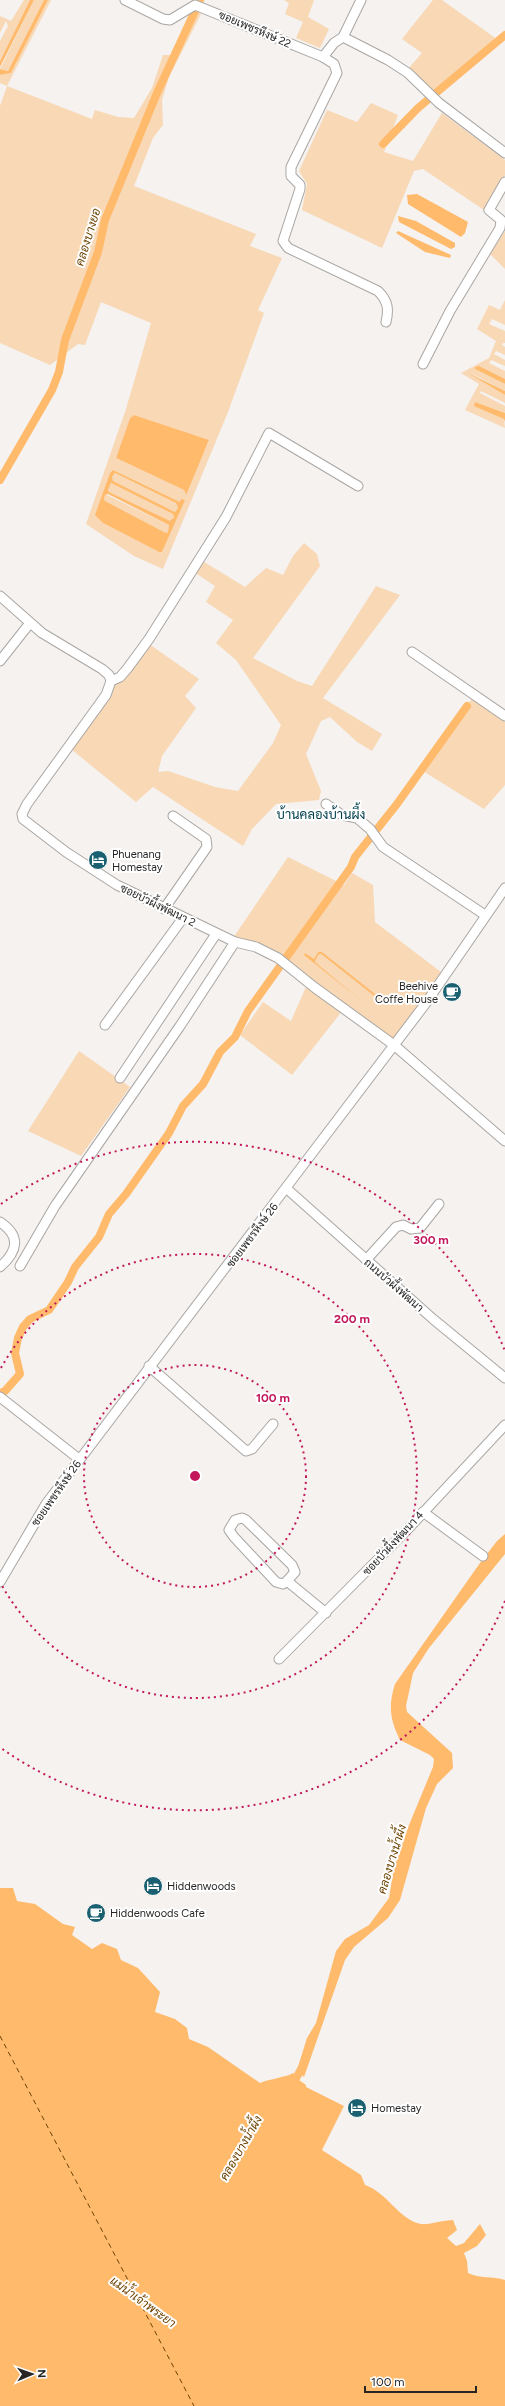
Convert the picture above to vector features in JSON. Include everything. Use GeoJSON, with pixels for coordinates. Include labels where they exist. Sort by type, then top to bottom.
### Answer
{"type":"FeatureCollection","features":[{"type":"Feature","properties":{"kind":"street","name":"ซอยเพชรหึงษ์ 22"},"geometry":{"type":"LineString","coordinates":[[125,0],[163,19],[170,20],[199,6],[323,57]]}},
{"type":"Feature","properties":{"kind":"street"},"geometry":{"type":"LineString","coordinates":[[361,0],[343,37],[334,43],[323,57],[334,64],[337,72],[291,167],[291,176],[300,185],[300,189],[283,241],[288,248],[378,291],[386,301],[388,308],[386,322]]}},
{"type":"Feature","properties":{"kind":"street"},"geometry":{"type":"LineString","coordinates":[[343,37],[388,60],[408,73],[439,103],[505,153]]}},
{"type":"Feature","properties":{"kind":"street"},"geometry":{"type":"LineString","coordinates":[[423,364],[450,311],[500,228],[501,220],[489,210],[503,189]]}},
{"type":"Feature","properties":{"kind":"street"},"geometry":{"type":"LineString","coordinates":[[0,596],[30,623],[60,646],[102,669],[109,675],[111,681],[120,677],[149,638],[226,517],[270,433],[358,486]]}},
{"type":"Feature","properties":{"kind":"street"},"geometry":{"type":"LineString","coordinates":[[0,661],[30,623]]}},
{"type":"Feature","properties":{"kind":"street"},"geometry":{"type":"LineString","coordinates":[[412,652],[505,716]]}},
{"type":"Feature","properties":{"kind":"street","name":"ซอยบัวผึ้งพัฒนา 2"},"geometry":{"type":"LineString","coordinates":[[111,681],[106,695],[22,814],[23,819],[66,852],[117,885],[216,934],[235,942],[256,947],[278,958],[394,1045],[505,1141]]}},
{"type":"Feature","properties":{"kind":"street"},"geometry":{"type":"LineString","coordinates":[[326,804],[342,815],[357,818],[376,836],[383,847],[485,915]]}},
{"type":"Feature","properties":{"kind":"street"},"geometry":{"type":"LineString","coordinates":[[164,909],[207,847],[206,839],[173,816]]}},
{"type":"Feature","properties":{"kind":"street","name":"ซอยเพชรหึงษ์ 26"},"geometry":{"type":"LineString","coordinates":[[0,1582],[46,1504],[149,1366],[228,1267],[394,1045],[449,970],[485,915],[505,888]]}},
{"type":"Feature","properties":{"kind":"street"},"geometry":{"type":"LineString","coordinates":[[105,1025],[183,918]]}},
{"type":"Feature","properties":{"kind":"street"},"geometry":{"type":"LineString","coordinates":[[120,1078],[216,934]]}},
{"type":"Feature","properties":{"kind":"street"},"geometry":{"type":"LineString","coordinates":[[20,1266],[55,1206],[180,1026],[235,942]]}},
{"type":"Feature","properties":{"kind":"street","name":"ถนนบัวผึ้งพัฒนา"},"geometry":{"type":"LineString","coordinates":[[286,1188],[366,1260],[505,1378]]}},
{"type":"Feature","properties":{"kind":"street"},"geometry":{"type":"LineString","coordinates":[[366,1260],[396,1227],[404,1225],[411,1229],[420,1228],[439,1204]]}},
{"type":"Feature","properties":{"kind":"street"},"geometry":{"type":"LineString","coordinates":[[0,1222],[11,1229],[15,1236],[15,1244],[6,1262],[0,1267]]}},
{"type":"Feature","properties":{"kind":"street"},"geometry":{"type":"LineString","coordinates":[[149,1366],[246,1451],[252,1449],[273,1424]]}},
{"type":"Feature","properties":{"kind":"street"},"geometry":{"type":"LineString","coordinates":[[1,1398],[79,1459]]}},
{"type":"Feature","properties":{"kind":"street","name":"ซอยบัวผึ้งพัฒนา 4"},"geometry":{"type":"LineString","coordinates":[[279,1659],[326,1613],[505,1425]]}},
{"type":"Feature","properties":{"kind":"street"},"geometry":{"type":"LineString","coordinates":[[423,1512],[483,1556]]}},
{"type":"Feature","properties":{"kind":"street"},"geometry":{"type":"LineString","coordinates":[[242,1518],[246,1520],[292,1565],[295,1572],[287,1581],[283,1584],[276,1582],[234,1537],[229,1530],[235,1520],[242,1518]]}},
{"type":"Feature","properties":{"kind":"street"},"geometry":{"type":"LineString","coordinates":[[287,1581],[326,1613]]}},
{"type":"Feature","properties":{"kind":"shaded area"},"geometry":{"type":"Polygon","coordinates":[[[24,0],[30,0],[0,61],[0,41],[8,26],[6,21],[0,33],[0,16],[11,21],[24,0]]]}},
{"type":"Feature","properties":{"kind":"shaded area"},"geometry":{"type":"Polygon","coordinates":[[[34,0],[44,0],[8,71],[0,69],[34,0]]]}},
{"type":"Feature","properties":{"kind":"shaded area"},"geometry":{"type":"Polygon","coordinates":[[[48,0],[51,0],[7,86],[0,83],[0,75],[11,73],[48,0]]]}},
{"type":"Feature","properties":{"kind":"shaded area"},"geometry":{"type":"Polygon","coordinates":[[[284,0],[314,0],[308,17],[329,29],[320,48],[296,38],[303,22],[285,14],[289,3],[284,0]]]}},
{"type":"Feature","properties":{"kind":"shaded area"},"geometry":{"type":"Polygon","coordinates":[[[433,0],[442,0],[498,40],[498,44],[436,95],[408,69],[422,53],[402,39],[433,0]]]}},
{"type":"Feature","properties":{"kind":"shaded area"},"geometry":{"type":"Polygon","coordinates":[[[194,8],[201,14],[169,77],[162,100],[163,125],[153,138],[134,186],[256,234],[250,246],[282,258],[258,310],[264,313],[228,412],[163,569],[134,556],[86,524],[126,409],[151,323],[101,302],[85,345],[78,344],[50,365],[0,343],[0,106],[7,86],[92,119],[95,110],[118,117],[134,118],[152,88],[163,55],[172,55],[194,8]],[[134,415],[130,418],[116,458],[184,490],[185,494],[209,441],[134,415]],[[113,470],[110,473],[96,515],[103,523],[159,552],[162,552],[184,500],[180,502],[113,470]]]}},
{"type":"Feature","properties":{"kind":"shaded area"},"geometry":{"type":"Polygon","coordinates":[[[371,103],[398,115],[384,152],[413,161],[442,113],[505,160],[505,175],[484,210],[423,169],[414,171],[382,248],[302,210],[307,184],[299,171],[327,110],[357,122],[371,103]]]}},
{"type":"Feature","properties":{"kind":"shaded area"},"geometry":{"type":"Polygon","coordinates":[[[505,231],[505,269],[490,254],[505,231]]]}},
{"type":"Feature","properties":{"kind":"shaded area"},"geometry":{"type":"Polygon","coordinates":[[[505,300],[505,325],[492,319],[489,324],[505,331],[505,343],[502,345],[505,347],[505,355],[496,351],[494,354],[505,360],[505,366],[491,360],[489,363],[505,371],[505,379],[479,366],[475,369],[505,384],[505,391],[470,373],[505,395],[505,403],[481,391],[480,393],[505,406],[505,413],[475,402],[504,419],[505,428],[465,410],[479,384],[461,373],[489,358],[496,341],[477,329],[489,305],[500,310],[505,300]]]}},
{"type":"Feature","properties":{"kind":"shaded area"},"geometry":{"type":"Polygon","coordinates":[[[115,473],[176,503],[178,508],[175,512],[113,481],[112,477],[115,473]]]}},
{"type":"Feature","properties":{"kind":"shaded area"},"geometry":{"type":"Polygon","coordinates":[[[111,483],[174,514],[174,516],[170,522],[109,492],[108,490],[111,483]]]}},
{"type":"Feature","properties":{"kind":"shaded area"},"geometry":{"type":"Polygon","coordinates":[[[105,494],[169,525],[168,532],[166,533],[107,502],[104,500],[105,494]]]}},
{"type":"Feature","properties":{"kind":"shaded area"},"geometry":{"type":"Polygon","coordinates":[[[304,543],[317,554],[320,566],[253,658],[297,681],[312,686],[376,586],[400,595],[323,698],[382,734],[372,751],[357,742],[330,717],[321,721],[306,754],[321,791],[319,800],[276,804],[252,829],[243,846],[153,787],[136,802],[71,749],[113,688],[149,644],[199,679],[185,696],[196,708],[162,756],[158,772],[168,771],[215,787],[238,791],[273,743],[281,725],[236,660],[216,643],[233,620],[206,602],[215,586],[194,572],[201,560],[245,587],[266,568],[283,575],[293,556],[304,543]]]}},
{"type":"Feature","properties":{"kind":"shaded area"},"geometry":{"type":"Polygon","coordinates":[[[472,699],[505,722],[505,785],[484,809],[418,768],[472,699]]]}},
{"type":"Feature","properties":{"kind":"shaded area"},"geometry":{"type":"Polygon","coordinates":[[[288,857],[344,885],[352,873],[373,885],[375,922],[441,972],[395,1038],[392,1040],[346,1006],[292,1075],[240,1035],[263,1002],[291,1021],[310,978],[280,953],[233,938],[288,857]],[[318,952],[314,960],[305,953],[305,955],[363,1003],[315,962],[318,955],[321,954],[378,999],[322,952],[318,952]]]}},
{"type":"Feature","properties":{"kind":"shaded area"},"geometry":{"type":"Polygon","coordinates":[[[79,1051],[130,1087],[81,1156],[28,1131],[79,1051]]]}},
{"type":"Feature","properties":{"kind":"water"},"geometry":{"type":"Polygon","coordinates":[[[30,0],[34,0],[0,67],[0,61],[30,0]]]}},
{"type":"Feature","properties":{"kind":"water"},"geometry":{"type":"Polygon","coordinates":[[[44,0],[48,0],[11,73],[0,75],[0,69],[8,71],[44,0]]]}},
{"type":"Feature","properties":{"kind":"water"},"geometry":{"type":"Polygon","coordinates":[[[417,194],[468,222],[465,233],[461,237],[408,204],[407,195],[417,194]]]}},
{"type":"Feature","properties":{"kind":"water"},"geometry":{"type":"Polygon","coordinates":[[[398,216],[416,221],[455,243],[455,247],[451,249],[399,222],[398,216]]]}},
{"type":"Feature","properties":{"kind":"water"},"geometry":{"type":"Polygon","coordinates":[[[398,231],[451,255],[450,258],[425,252],[396,233],[398,231]]]}},
{"type":"Feature","properties":{"kind":"water"},"geometry":{"type":"Polygon","coordinates":[[[479,366],[505,379],[505,384],[475,369],[475,367],[479,366]]]}},
{"type":"Feature","properties":{"kind":"water"},"geometry":{"type":"Polygon","coordinates":[[[468,373],[505,391],[505,395],[468,373]]]}},
{"type":"Feature","properties":{"kind":"water"},"geometry":{"type":"Polygon","coordinates":[[[475,402],[505,413],[505,422],[504,419],[474,406],[475,402]]]}},
{"type":"Feature","properties":{"kind":"water"},"geometry":{"type":"Polygon","coordinates":[[[134,415],[209,440],[186,495],[184,490],[116,458],[130,418],[134,415]]]}},
{"type":"Feature","properties":{"kind":"water"},"geometry":{"type":"Polygon","coordinates":[[[113,470],[180,502],[181,499],[185,500],[162,552],[159,552],[103,523],[95,515],[110,473],[113,470]],[[115,473],[112,477],[113,481],[175,512],[178,508],[176,503],[115,473]],[[111,483],[108,490],[109,492],[170,521],[174,517],[173,514],[111,483]],[[108,494],[105,495],[104,500],[107,502],[166,533],[168,532],[169,525],[108,494]]]}},
{"type":"Feature","properties":{"kind":"water"},"geometry":{"type":"Polygon","coordinates":[[[318,952],[322,952],[380,998],[378,999],[321,954],[318,955],[315,962],[365,1004],[304,955],[305,953],[314,959],[318,952]]]}},
{"type":"Feature","properties":{"kind":"water"},"geometry":{"type":"Polygon","coordinates":[[[505,1534],[505,1554],[429,1648],[413,1673],[406,1706],[407,1712],[452,1753],[453,1768],[437,1784],[426,1808],[400,1900],[388,1918],[354,1947],[345,1960],[304,2077],[297,2070],[307,2038],[316,2023],[336,1951],[345,1939],[369,1925],[389,1898],[394,1868],[409,1825],[433,1767],[434,1759],[430,1755],[400,1740],[394,1726],[391,1713],[391,1699],[395,1684],[480,1563],[497,1541],[505,1534]]]}},
{"type":"Feature","properties":{"kind":"water","name":"แม่น้ำเจ้าพระยา"},"geometry":{"type":"Polygon","coordinates":[[[0,1888],[13,1888],[17,1901],[35,1904],[63,1924],[75,1927],[72,1935],[92,1949],[102,1943],[117,1949],[121,1960],[138,1968],[160,1992],[155,2012],[175,2019],[187,2028],[189,2039],[208,2047],[260,2083],[293,2073],[306,2085],[306,2087],[344,2106],[322,2150],[361,2175],[365,2185],[380,2194],[413,2222],[428,2224],[453,2220],[457,2230],[447,2238],[456,2246],[464,2243],[480,2224],[486,2235],[477,2246],[464,2253],[467,2261],[468,2273],[477,2276],[505,2280],[505,2406],[0,2406],[0,1888]]]}},
{"type":"Feature","properties":{"kind":"waterway","name":"คลองบางยอ"},"geometry":{"type":"LineString","coordinates":[[0,480],[52,390],[59,372],[65,340],[98,252],[105,220],[157,93],[200,0]]}},
{"type":"Feature","properties":{"kind":"waterway"},"geometry":{"type":"LineString","coordinates":[[383,144],[418,108],[505,35]]}},
{"type":"Feature","properties":{"kind":"waterway"},"geometry":{"type":"LineString","coordinates":[[0,1393],[5,1391],[20,1374],[15,1353],[18,1338],[23,1327],[30,1319],[49,1310],[68,1282],[75,1267],[99,1237],[109,1214],[126,1194],[169,1133],[183,1106],[203,1084],[220,1052],[235,1037],[248,1011],[351,867],[355,857],[397,804],[467,706]]}},
{"type":"Feature","properties":{"kind":"waterway","name":"คลองบางน้ำผึ้ง"},"geometry":{"type":"LineString","coordinates":[[291,2087],[304,2064]]}},
{"type":"Feature","properties":{"kind":"ferry route"},"geometry":{"type":"LineString","coordinates":[[0,2036],[194,2406]]}},
{"type":"Feature","properties":{"kind":"place","name":"Phuenang Homestay"},"geometry":{"type":"Point","coordinates":[98,860]}},
{"type":"Feature","properties":{"kind":"place","name":"Beehive Coffe House"},"geometry":{"type":"Point","coordinates":[452,992]}},
{"type":"Feature","properties":{"kind":"place","name":"Hiddenwoods"},"geometry":{"type":"Point","coordinates":[153,1886]}},
{"type":"Feature","properties":{"kind":"place","name":"Hiddenwoods Cafe"},"geometry":{"type":"Point","coordinates":[96,1913]}},
{"type":"Feature","properties":{"kind":"place","name":"Homestay"},"geometry":{"type":"Point","coordinates":[357,2108]}},
{"type":"Feature","properties":{"kind":"district","name":"บ้านคลองบ้านผึ้ง"},"geometry":{"type":"Point","coordinates":[321,814]}}]}
